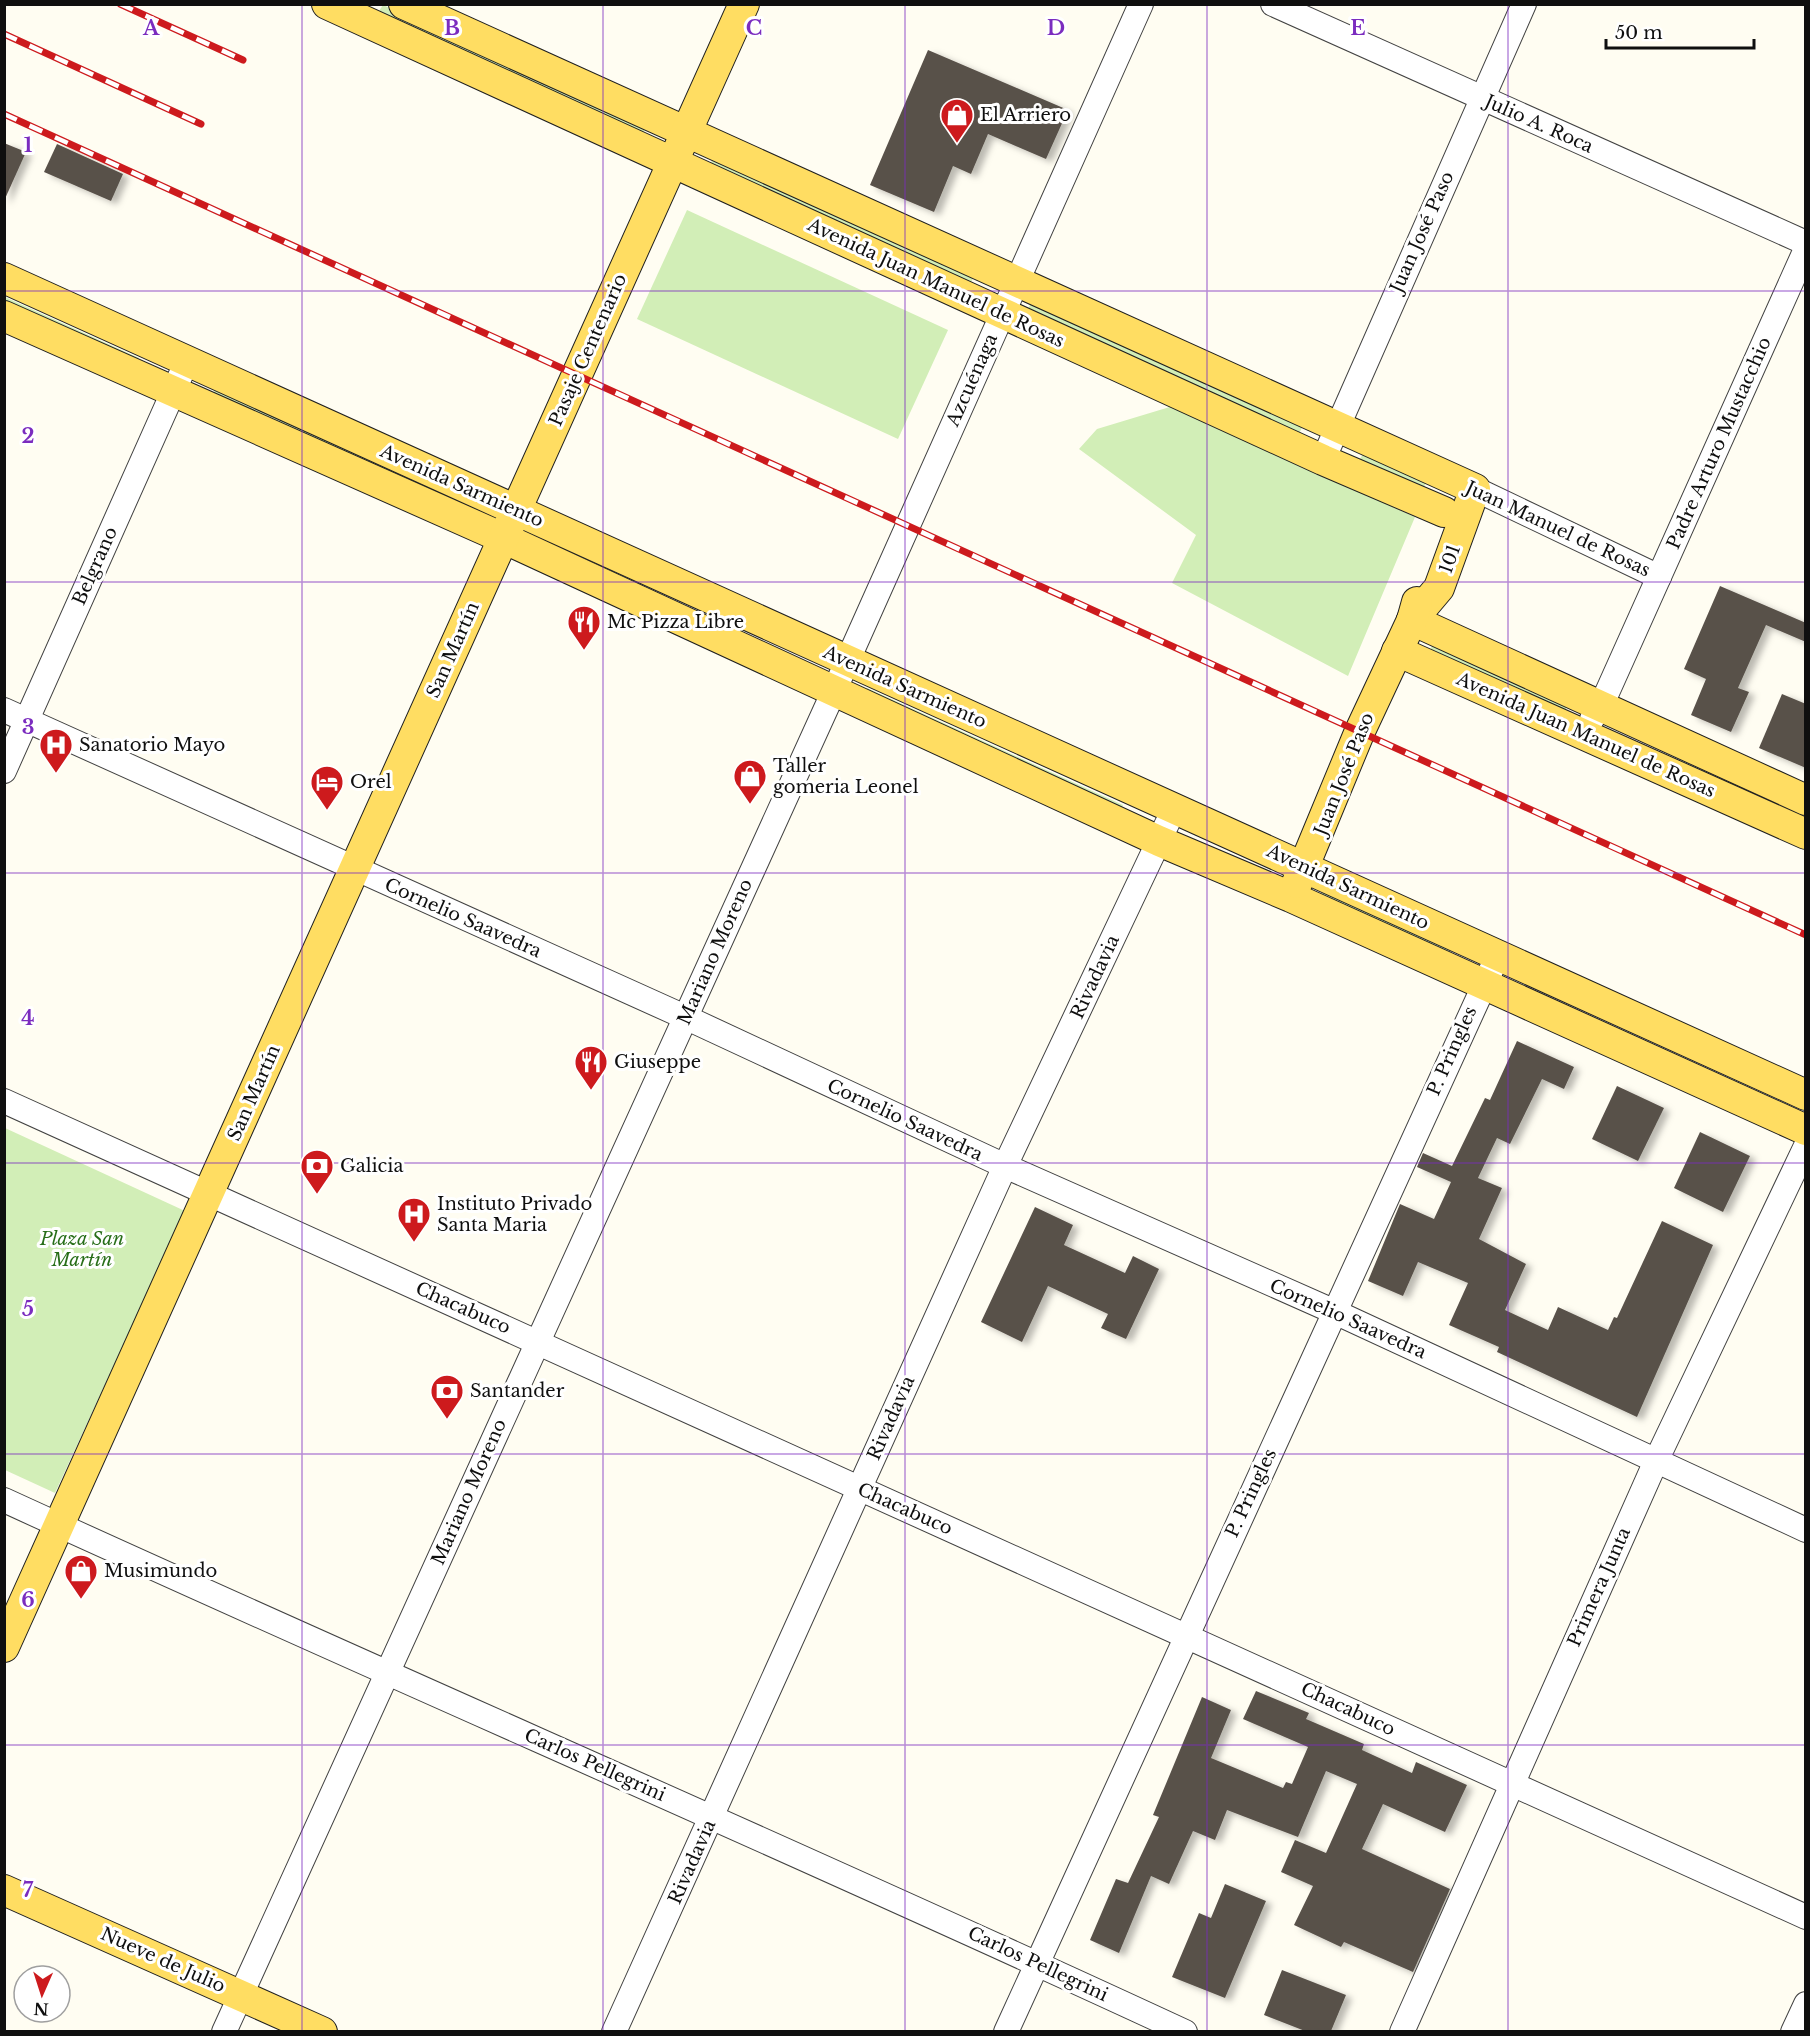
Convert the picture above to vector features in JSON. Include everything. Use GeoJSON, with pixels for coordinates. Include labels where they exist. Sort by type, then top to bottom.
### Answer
{"type":"FeatureCollection","features":[{"type":"Feature","properties":{"kind":"main road","name":"Avenida Juan Manuel de Rosas"},"geometry":{"type":"LineString","coordinates":[[404,4],[1465,485]]}},
{"type":"Feature","properties":{"kind":"main road","name":"Pasaje Centenario"},"geometry":{"type":"LineString","coordinates":[[503,538],[744,4]]}},
{"type":"Feature","properties":{"kind":"main road","name":"Avenida Juan Manuel de Rosas"},"geometry":{"type":"LineString","coordinates":[[340,7],[1323,460],[1444,512]]}},
{"type":"Feature","properties":{"kind":"main road","name":"Avenida Sarmiento"},"geometry":{"type":"LineString","coordinates":[[4,278],[1806,1095]]}},
{"type":"Feature","properties":{"kind":"main road","name":"Avenida Sarmiento"},"geometry":{"type":"LineString","coordinates":[[4,316],[503,538],[1159,841],[1291,897],[1806,1130]]}},
{"type":"Feature","properties":{"kind":"main road"},"geometry":{"type":"LineString","coordinates":[[1396,651],[1412,620],[1444,512],[1465,485]]}},
{"type":"Feature","properties":{"kind":"main road","name":"101"},"geometry":{"type":"LineString","coordinates":[[1412,620],[1439,588],[1465,485]]}},
{"type":"Feature","properties":{"kind":"main road","name":"San Martín"},"geometry":{"type":"LineString","coordinates":[[4,1647],[503,538]]}},
{"type":"Feature","properties":{"kind":"main road","name":"Avenida Juan Manuel de Rosas"},"geometry":{"type":"LineString","coordinates":[[1412,620],[1806,800]]}},
{"type":"Feature","properties":{"kind":"main road","name":"Avenida Juan Manuel de Rosas"},"geometry":{"type":"LineString","coordinates":[[1396,651],[1806,834]]}},
{"type":"Feature","properties":{"kind":"main road","name":"Juan José Paso"},"geometry":{"type":"LineString","coordinates":[[1291,897],[1396,651]]}},
{"type":"Feature","properties":{"kind":"main road","name":"Nueve de Julio"},"geometry":{"type":"LineString","coordinates":[[4,1890],[322,2031]]}},
{"type":"Feature","properties":{"kind":"street","name":"Azcuénaga"},"geometry":{"type":"LineString","coordinates":[[834,691],[1142,4]]}},
{"type":"Feature","properties":{"kind":"street","name":"Julio A. Roca"},"geometry":{"type":"LineString","coordinates":[[1273,4],[1806,243]]}},
{"type":"Feature","properties":{"kind":"street","name":"Juan José Paso"},"geometry":{"type":"LineString","coordinates":[[1323,460],[1524,4]]}},
{"type":"Feature","properties":{"kind":"street","name":"Padre Arturo Mustacchio"},"geometry":{"type":"LineString","coordinates":[[1582,733],[1601,706],[1806,249]]}},
{"type":"Feature","properties":{"kind":"street","name":"Belgrano"},"geometry":{"type":"LineString","coordinates":[[4,771],[187,361]]}},
{"type":"Feature","properties":{"kind":"street","name":"Juan Manuel de Rosas"},"geometry":{"type":"LineString","coordinates":[[1465,485],[1659,577]]}},
{"type":"Feature","properties":{"kind":"street","name":"Mariano Moreno"},"geometry":{"type":"LineString","coordinates":[[224,2031],[834,691]]}},
{"type":"Feature","properties":{"kind":"street","name":"Cornelio Saavedra"},"geometry":{"type":"LineString","coordinates":[[4,710],[685,1017],[1005,1166],[1335,1312],[1806,1530]]}},
{"type":"Feature","properties":{"kind":"street","name":"Rivadavia"},"geometry":{"type":"LineString","coordinates":[[615,2031],[1005,1166],[1174,809]]}},
{"type":"Feature","properties":{"kind":"street","name":"P. Pringles"},"geometry":{"type":"LineString","coordinates":[[1006,2031],[1335,1312],[1482,984],[1498,955]]}},
{"type":"Feature","properties":{"kind":"street","name":"Chacabuco"},"geometry":{"type":"LineString","coordinates":[[4,1101],[1806,1917]]}},
{"type":"Feature","properties":{"kind":"street","name":"Primera Junta"},"geometry":{"type":"LineString","coordinates":[[1402,2031],[1656,1461],[1806,1146]]}},
{"type":"Feature","properties":{"kind":"street","name":"Carlos Pellegrini"},"geometry":{"type":"LineString","coordinates":[[4,1500],[387,1673],[712,1816],[1185,2031]]}},
{"type":"Feature","properties":{"kind":"street"},"geometry":{"type":"LineString","coordinates":[[1793,2031],[1806,2004]]}},
{"type":"Feature","properties":{"kind":"green space"},"geometry":{"type":"Polygon","coordinates":[[[383,5],[648,123],[643,133],[377,14],[383,5]]]}},
{"type":"Feature","properties":{"kind":"green space"},"geometry":{"type":"Polygon","coordinates":[[[714,156],[975,275],[970,284],[710,165],[714,156]]]}},
{"type":"Feature","properties":{"kind":"green space"},"geometry":{"type":"Polygon","coordinates":[[[687,210],[948,330],[898,439],[637,319],[687,210]]]}},
{"type":"Feature","properties":{"kind":"green space"},"geometry":{"type":"Polygon","coordinates":[[[5,297],[139,358],[136,366],[5,307],[5,297]]]}},
{"type":"Feature","properties":{"kind":"green space"},"geometry":{"type":"Polygon","coordinates":[[[1033,298],[1304,423],[1299,434],[1028,309],[1033,298]]]}},
{"type":"Feature","properties":{"kind":"green space"},"geometry":{"type":"Polygon","coordinates":[[[215,390],[477,509],[472,518],[210,399],[215,390]]]}},
{"type":"Feature","properties":{"kind":"green space"},"geometry":{"type":"Polygon","coordinates":[[[1173,406],[1415,517],[1348,676],[1172,583],[1196,535],[1079,449],[1097,429],[1173,406]]]}},
{"type":"Feature","properties":{"kind":"green space"},"geometry":{"type":"Polygon","coordinates":[[[1365,450],[1428,479],[1423,489],[1360,459],[1365,450]]]}},
{"type":"Feature","properties":{"kind":"green space"},"geometry":{"type":"Polygon","coordinates":[[[1433,644],[1567,706],[1564,714],[1429,652],[1433,644]]]}},
{"type":"Feature","properties":{"kind":"green space"},"geometry":{"type":"Polygon","coordinates":[[[867,688],[1123,805],[1120,811],[864,694],[867,688]]]}},
{"type":"Feature","properties":{"kind":"green space"},"geometry":{"type":"Polygon","coordinates":[[[1322,892],[1451,951],[1448,958],[1319,899],[1322,892]]]}},
{"type":"Feature","properties":{"kind":"green space","name":"Plaza San Martín"},"geometry":{"type":"Polygon","coordinates":[[[5,1128],[185,1211],[55,1493],[5,1470],[5,1128]]]}},
{"type":"Feature","properties":{"kind":"building"},"geometry":{"type":"Polygon","coordinates":[[[928,50],[1068,110],[1046,159],[988,134],[971,174],[953,166],[934,212],[870,185],[928,50]]]}},
{"type":"Feature","properties":{"kind":"building"},"geometry":{"type":"Polygon","coordinates":[[[4,143],[26,152],[4,201],[4,143]]]}},
{"type":"Feature","properties":{"kind":"building"},"geometry":{"type":"Polygon","coordinates":[[[57,144],[123,174],[111,201],[44,172],[57,144]]]}},
{"type":"Feature","properties":{"kind":"building"},"geometry":{"type":"Polygon","coordinates":[[[1720,586],[1806,623],[1806,642],[1766,625],[1738,688],[1749,692],[1731,732],[1691,715],[1706,679],[1684,669],[1720,586]]]}},
{"type":"Feature","properties":{"kind":"building"},"geometry":{"type":"Polygon","coordinates":[[[1782,694],[1806,704],[1806,768],[1759,748],[1782,694]]]}},
{"type":"Feature","properties":{"kind":"building"},"geometry":{"type":"Polygon","coordinates":[[[1517,1041],[1574,1067],[1564,1089],[1542,1079],[1510,1144],[1497,1138],[1478,1178],[1502,1188],[1479,1239],[1526,1264],[1505,1310],[1548,1330],[1558,1307],[1608,1330],[1614,1317],[1617,1318],[1662,1221],[1713,1245],[1637,1417],[1497,1352],[1499,1347],[1449,1325],[1468,1283],[1418,1262],[1403,1296],[1368,1281],[1400,1204],[1434,1219],[1451,1182],[1417,1167],[1423,1153],[1452,1166],[1485,1098],[1490,1100],[1517,1041]]]}},
{"type":"Feature","properties":{"kind":"building"},"geometry":{"type":"Polygon","coordinates":[[[1617,1086],[1664,1108],[1638,1161],[1592,1139],[1617,1086]]]}},
{"type":"Feature","properties":{"kind":"building"},"geometry":{"type":"Polygon","coordinates":[[[1700,1132],[1750,1156],[1723,1212],[1674,1188],[1700,1132]]]}},
{"type":"Feature","properties":{"kind":"building"},"geometry":{"type":"Polygon","coordinates":[[[1035,1207],[1073,1225],[1064,1245],[1125,1273],[1133,1256],[1159,1269],[1126,1339],[1101,1328],[1108,1314],[1048,1286],[1022,1342],[981,1322],[1035,1207]]]}},
{"type":"Feature","properties":{"kind":"building"},"geometry":{"type":"Polygon","coordinates":[[[1256,1691],[1309,1713],[1306,1719],[1364,1744],[1362,1750],[1412,1773],[1416,1762],[1467,1785],[1445,1832],[1383,1804],[1362,1849],[1450,1889],[1413,1972],[1344,1942],[1341,1947],[1294,1925],[1313,1886],[1281,1872],[1295,1840],[1326,1853],[1357,1784],[1326,1771],[1298,1837],[1227,1810],[1215,1840],[1193,1831],[1169,1884],[1151,1876],[1119,1953],[1090,1940],[1116,1879],[1128,1883],[1159,1817],[1153,1815],[1202,1697],[1231,1710],[1211,1758],[1283,1788],[1286,1782],[1292,1784],[1308,1747],[1243,1719],[1256,1691]]]}},
{"type":"Feature","properties":{"kind":"building"},"geometry":{"type":"Polygon","coordinates":[[[1225,1884],[1266,1901],[1225,1998],[1172,1977],[1199,1913],[1211,1918],[1225,1884]]]}},
{"type":"Feature","properties":{"kind":"building"},"geometry":{"type":"Polygon","coordinates":[[[1282,1970],[1346,1995],[1331,2031],[1305,2031],[1264,2015],[1282,1970]]]}},
{"type":"Feature","properties":{"kind":"railway"},"geometry":{"type":"LineString","coordinates":[[120,4],[243,60]]}},
{"type":"Feature","properties":{"kind":"railway"},"geometry":{"type":"LineString","coordinates":[[4,34],[201,124]]}},
{"type":"Feature","properties":{"kind":"railway"},"geometry":{"type":"LineString","coordinates":[[4,114],[1806,935]]}},
{"type":"Feature","properties":{"kind":"place","name":"El Arriero"},"geometry":{"type":"Point","coordinates":[957,144]}},
{"type":"Feature","properties":{"kind":"place","name":"Mc Pizza Libre"},"geometry":{"type":"Point","coordinates":[584,651]}},
{"type":"Feature","properties":{"kind":"place","name":"Sanatorio Mayo"},"geometry":{"type":"Point","coordinates":[56,774]}},
{"type":"Feature","properties":{"kind":"place","name":"Taller gomeria Leonel"},"geometry":{"type":"Point","coordinates":[750,805]}},
{"type":"Feature","properties":{"kind":"place","name":"Orel"},"geometry":{"type":"Point","coordinates":[327,811]}},
{"type":"Feature","properties":{"kind":"place","name":"Giuseppe"},"geometry":{"type":"Point","coordinates":[591,1091]}},
{"type":"Feature","properties":{"kind":"place","name":"Galicia"},"geometry":{"type":"Point","coordinates":[317,1195]}},
{"type":"Feature","properties":{"kind":"place","name":"Instituto Privado Santa Maria"},"geometry":{"type":"Point","coordinates":[414,1243]}},
{"type":"Feature","properties":{"kind":"place","name":"Santander"},"geometry":{"type":"Point","coordinates":[447,1420]}},
{"type":"Feature","properties":{"kind":"place","name":"Musimundo"},"geometry":{"type":"Point","coordinates":[81,1600]}}]}
